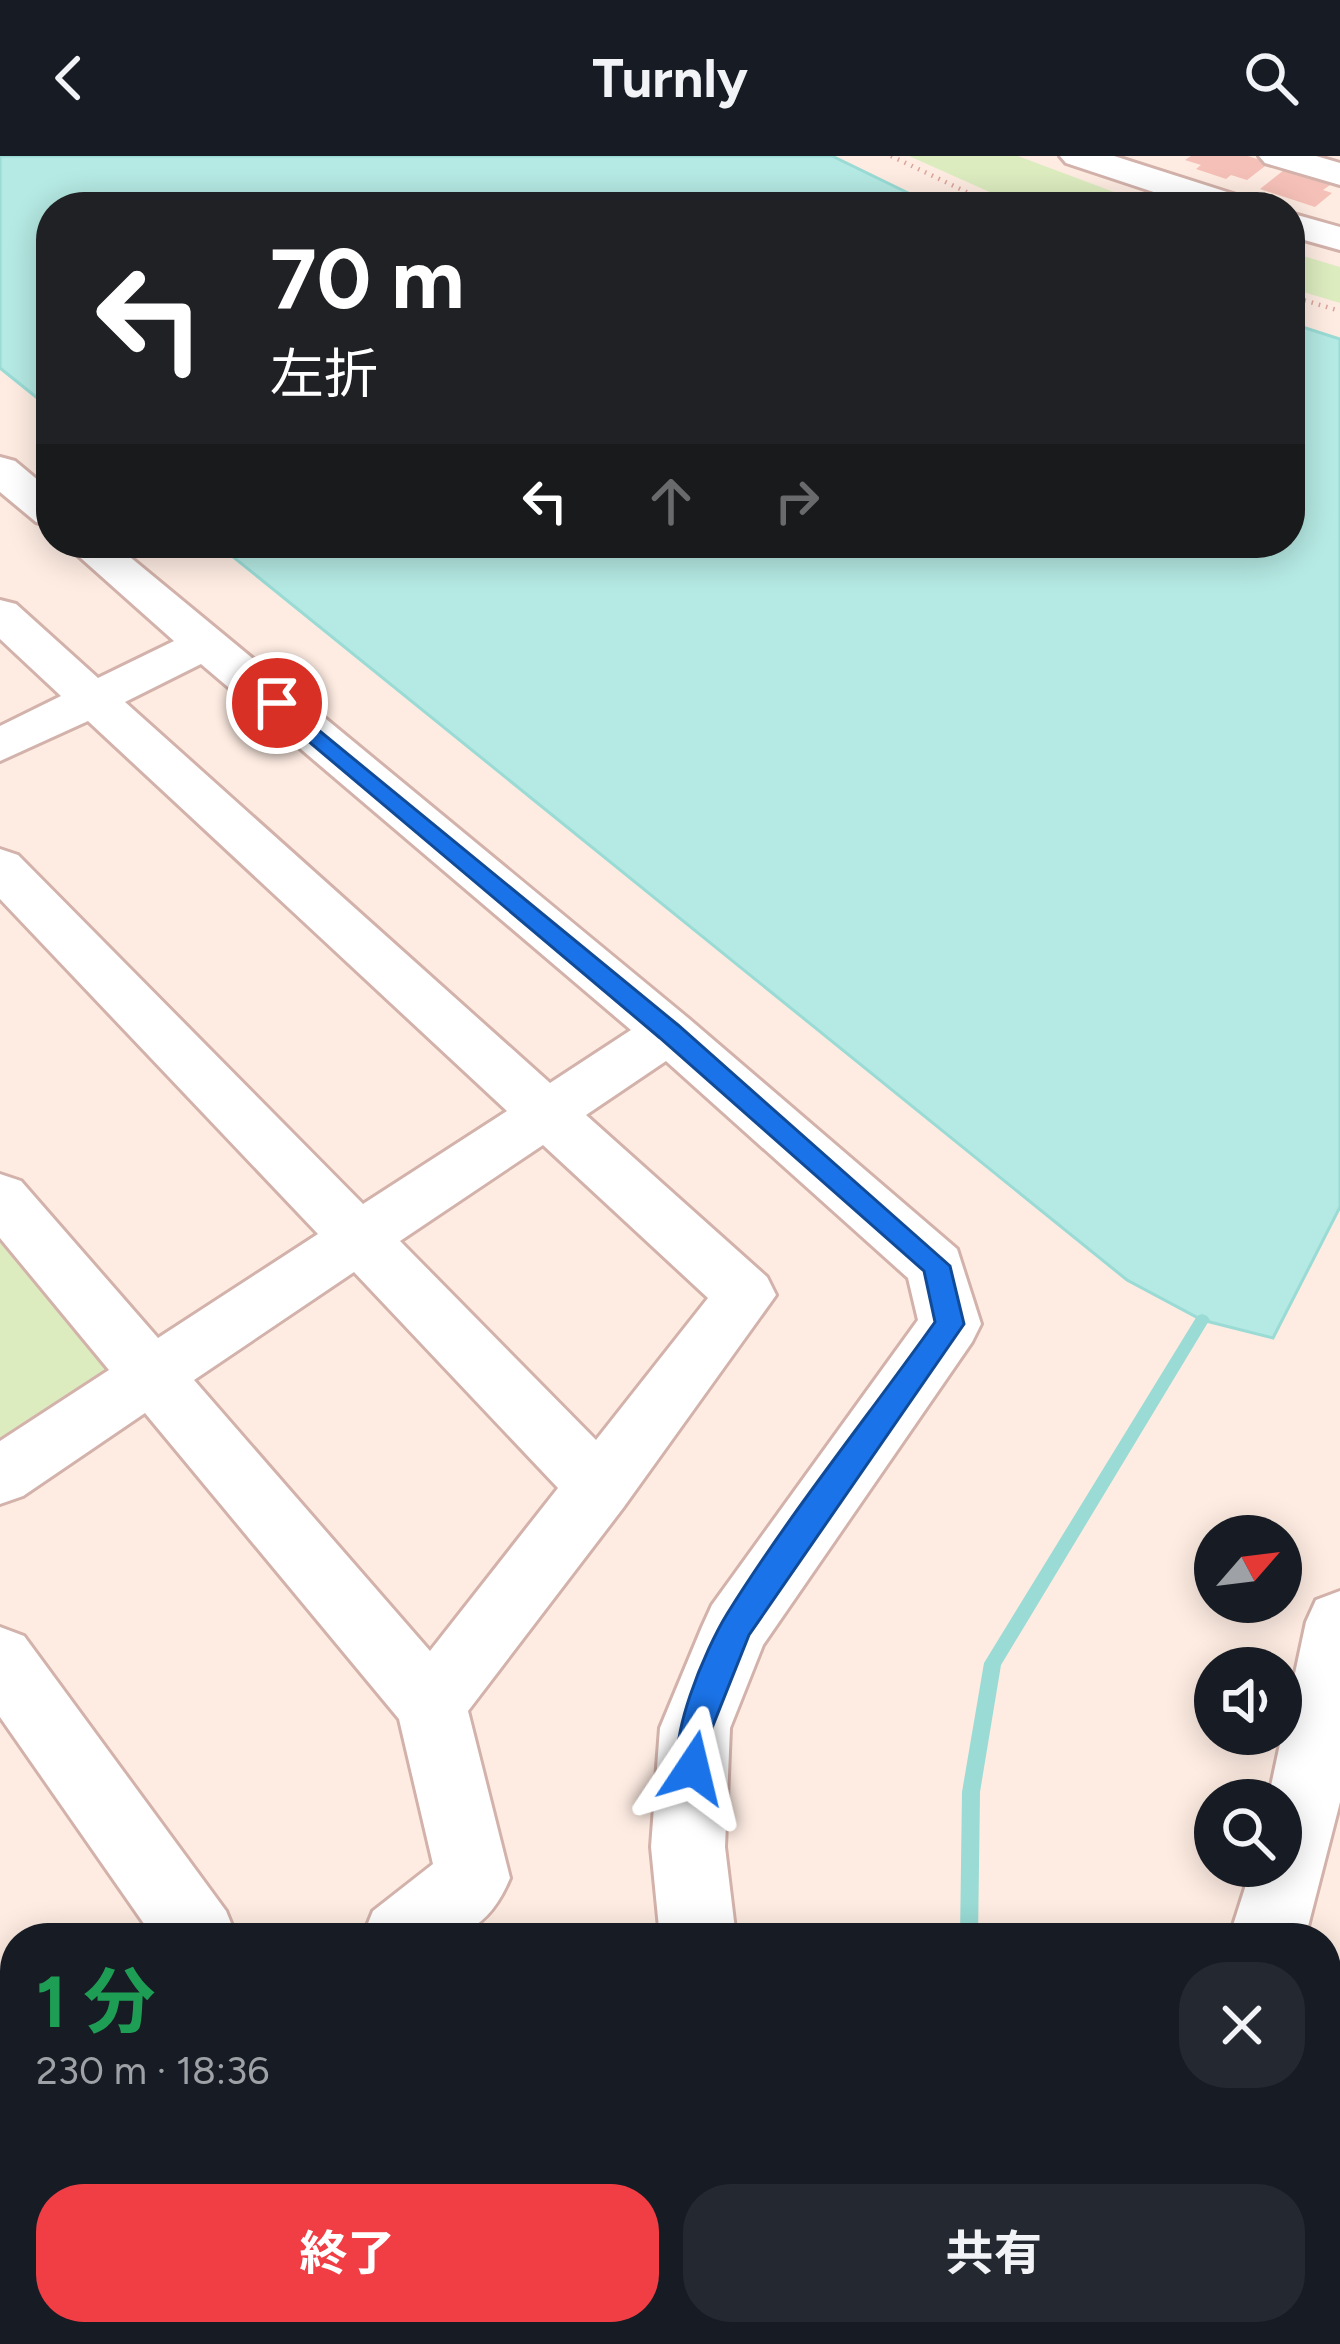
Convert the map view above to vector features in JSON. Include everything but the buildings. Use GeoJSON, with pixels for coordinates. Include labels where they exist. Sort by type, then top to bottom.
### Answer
{"type":"FeatureCollection","features":[{"type":"Feature","properties":{"kind":"street"},"geometry":{"type":"LineString","coordinates":[[1078,156],[1155,167],[1206,192]]}},
{"type":"Feature","properties":{"kind":"street"},"geometry":{"type":"LineString","coordinates":[[1277,156],[1340,175]]}},
{"type":"Feature","properties":{"kind":"street"},"geometry":{"type":"LineString","coordinates":[[1305,228],[1340,239]]}},
{"type":"Feature","properties":{"kind":"street"},"geometry":{"type":"LineString","coordinates":[[0,470],[36,500]]}},
{"type":"Feature","properties":{"kind":"street"},"geometry":{"type":"LineString","coordinates":[[104,558],[669,1032],[936,1266],[950,1324],[736,1627],[695,1728],[688,1847],[696,1923]]}},
{"type":"Feature","properties":{"kind":"street"},"geometry":{"type":"LineString","coordinates":[[0,614],[745,1295],[431,1704]]}},
{"type":"Feature","properties":{"kind":"street"},"geometry":{"type":"LineString","coordinates":[[0,745],[205,644]]}},
{"type":"Feature","properties":{"kind":"street"},"geometry":{"type":"LineString","coordinates":[[0,867],[600,1488]]}},
{"type":"Feature","properties":{"kind":"street"},"geometry":{"type":"LineString","coordinates":[[0,1476],[669,1032]]}},
{"type":"Feature","properties":{"kind":"street"},"geometry":{"type":"LineString","coordinates":[[0,1197],[431,1704],[473,1878],[418,1923]]}},
{"type":"Feature","properties":{"kind":"street"},"geometry":{"type":"LineString","coordinates":[[1272,1923],[1295,1845],[1340,1622]]}},
{"type":"Feature","properties":{"kind":"street"},"geometry":{"type":"LineString","coordinates":[[0,1659],[188,1923]]}},
{"type":"Feature","properties":{"kind":"path"},"geometry":{"type":"LineString","coordinates":[[891,156],[967,192]]}},
{"type":"Feature","properties":{"kind":"path"},"geometry":{"type":"LineString","coordinates":[[1305,300],[1340,311]]}},
{"type":"Feature","properties":{"kind":"green space"},"geometry":{"type":"Polygon","coordinates":[[[909,156],[1018,156],[1114,192],[989,192],[909,156]]]}},
{"type":"Feature","properties":{"kind":"green space"},"geometry":{"type":"Polygon","coordinates":[[[1305,256],[1340,267],[1340,303],[1305,292],[1305,256]]]}},
{"type":"Feature","properties":{"kind":"green space"},"geometry":{"type":"Polygon","coordinates":[[[0,1226],[123,1368],[0,1454],[0,1226]]]}},
{"type":"Feature","properties":{"kind":"water"},"geometry":{"type":"Polygon","coordinates":[[[0,156],[832,156],[906,192],[36,192],[36,397],[0,368],[0,156]]]}},
{"type":"Feature","properties":{"kind":"water"},"geometry":{"type":"Polygon","coordinates":[[[1305,328],[1340,339],[1340,1207],[1273,1338],[1202,1320],[1127,1280],[235,558],[1305,558],[1305,328]]]}},
{"type":"Feature","properties":{"kind":"waterway"},"geometry":{"type":"LineString","coordinates":[[969,1923],[971,1792],[993,1663],[1202,1320]]}},
{"type":"Feature","properties":{"kind":"route"},"geometry":{"type":"LineString","coordinates":[[277,703],[669,1032],[936,1266],[950,1324],[736,1627],[695,1728],[693,1768]]}}]}
